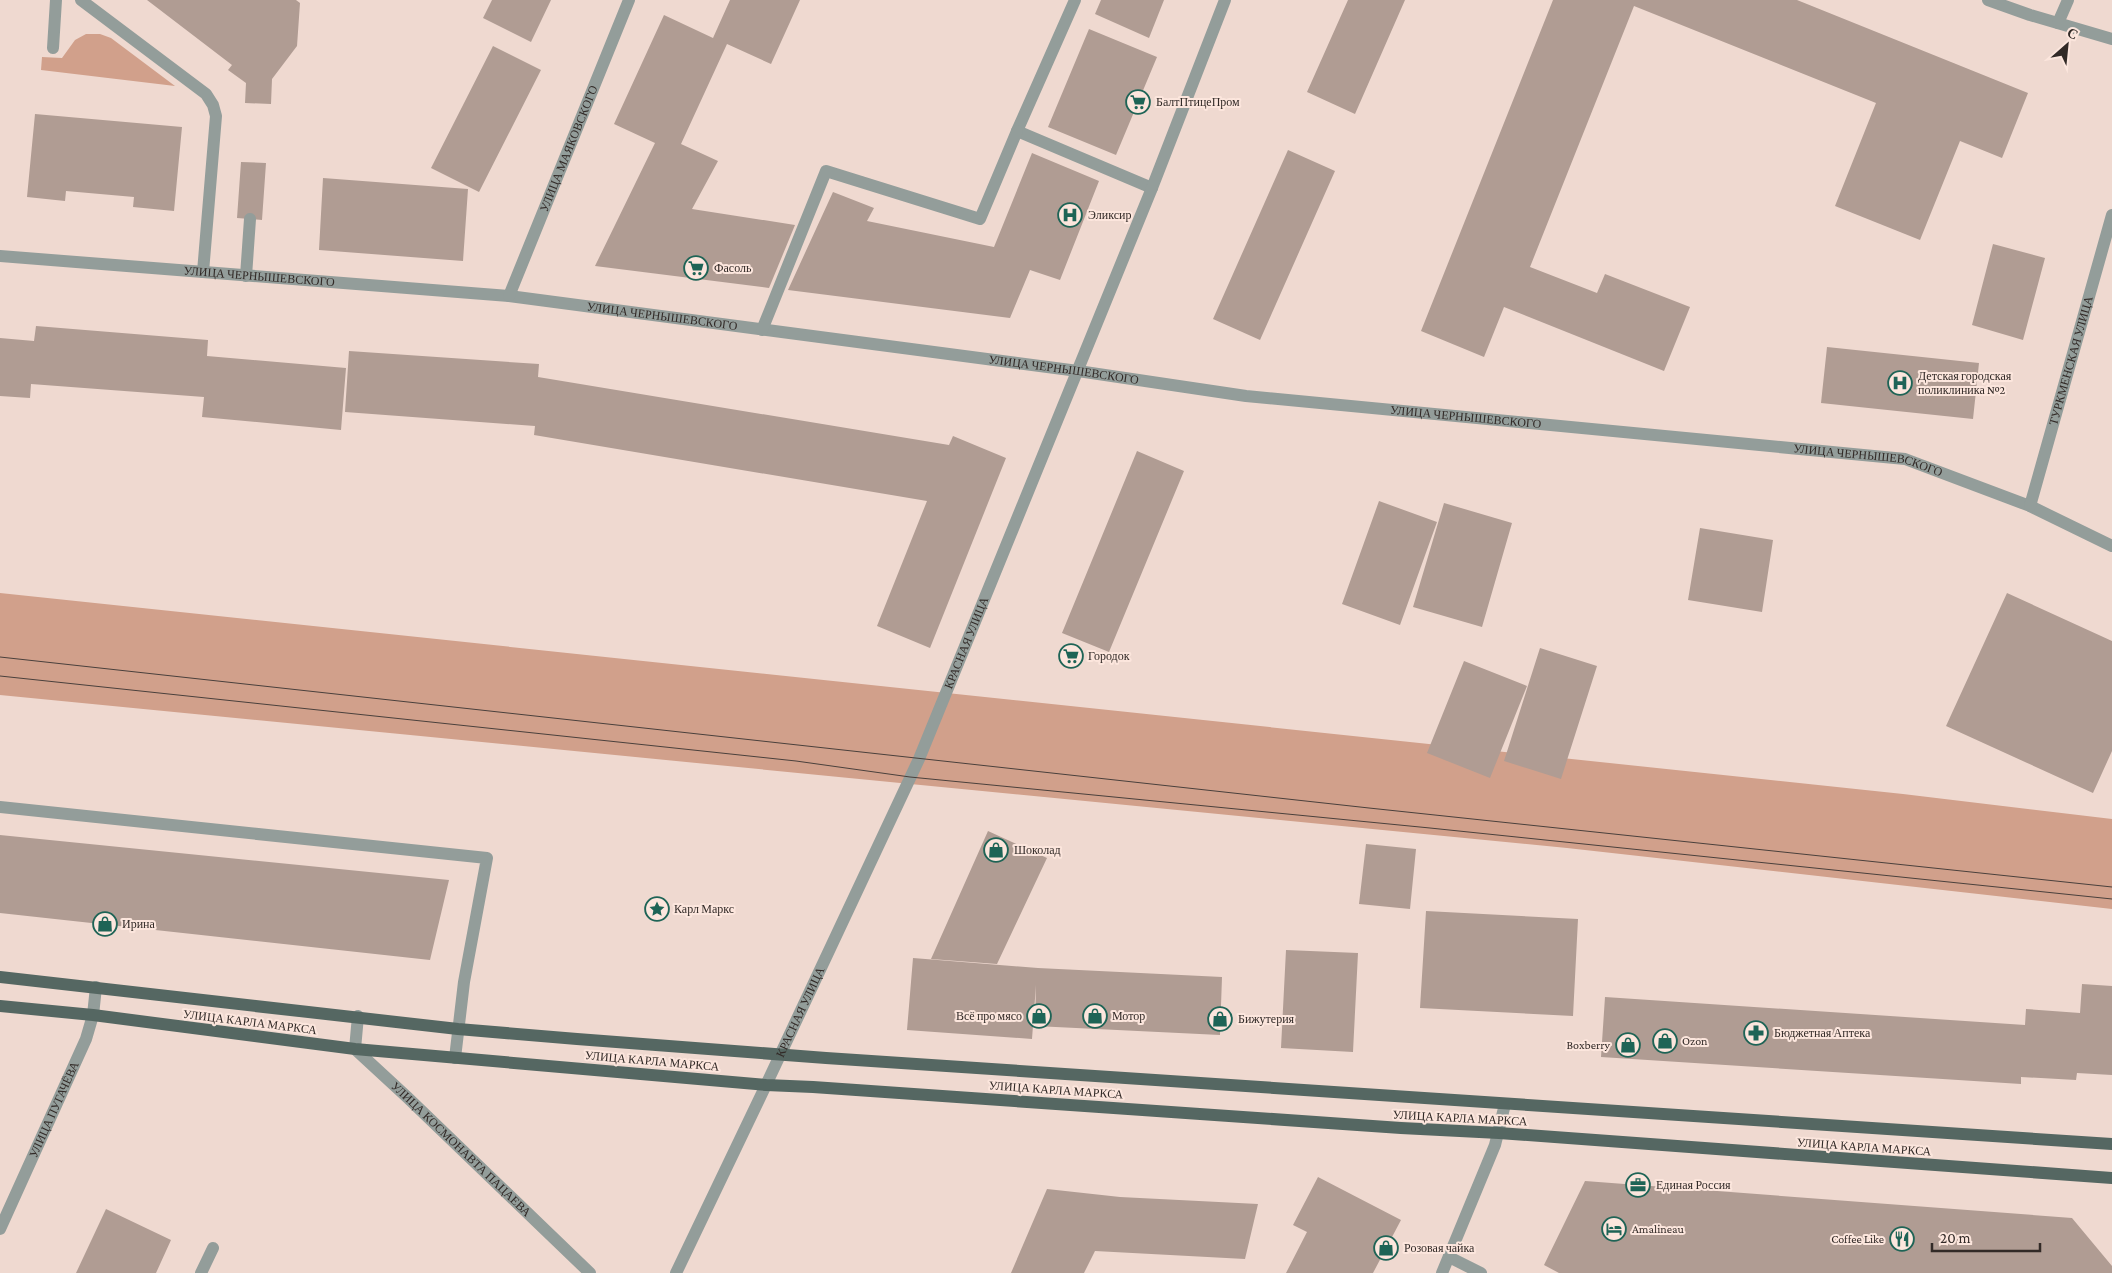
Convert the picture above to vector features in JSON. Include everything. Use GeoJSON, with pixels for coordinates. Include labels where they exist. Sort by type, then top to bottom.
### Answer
{"type":"FeatureCollection","features":[{"type":"Feature","properties":{"kind":"main road","name":"УЛИЦА КАРЛА МАРКСА"},"geometry":{"type":"LineString","coordinates":[[0,977],[358,1016],[458,1029],[780,1055],[2112,1144]]}},
{"type":"Feature","properties":{"kind":"main road","name":"УЛИЦА КАРЛА МАРКСА"},"geometry":{"type":"LineString","coordinates":[[0,1006],[93,1015],[355,1049],[766,1086],[822,1087],[1392,1128],[1500,1133],[2112,1178]]}},
{"type":"Feature","properties":{"kind":"street"},"geometry":{"type":"LineString","coordinates":[[53,48],[56,0]]}},
{"type":"Feature","properties":{"kind":"street"},"geometry":{"type":"LineString","coordinates":[[81,0],[206,94],[213,105],[216,116],[204,272]]}},
{"type":"Feature","properties":{"kind":"street","name":"УЛИЦА МАЯКОВСКОГО"},"geometry":{"type":"LineString","coordinates":[[509,296],[629,0]]}},
{"type":"Feature","properties":{"kind":"street"},"geometry":{"type":"LineString","coordinates":[[762,330],[826,171],[980,219],[1075,0]]}},
{"type":"Feature","properties":{"kind":"street","name":"КРАСНАЯ УЛИЦА"},"geometry":{"type":"LineString","coordinates":[[676,1273],[919,759],[1152,188],[1225,0]]}},
{"type":"Feature","properties":{"kind":"street"},"geometry":{"type":"LineString","coordinates":[[1988,0],[2112,39]]}},
{"type":"Feature","properties":{"kind":"street"},"geometry":{"type":"LineString","coordinates":[[2058,23],[2068,0]]}},
{"type":"Feature","properties":{"kind":"street"},"geometry":{"type":"LineString","coordinates":[[1017,131],[1152,188]]}},
{"type":"Feature","properties":{"kind":"street","name":"ТУРКМЕНСКАЯ УЛИЦА"},"geometry":{"type":"LineString","coordinates":[[2030,506],[2112,215]]}},
{"type":"Feature","properties":{"kind":"street"},"geometry":{"type":"LineString","coordinates":[[246,276],[250,219]]}},
{"type":"Feature","properties":{"kind":"street","name":"УЛИЦА ЧЕРНЫШЕВСКОГО"},"geometry":{"type":"LineString","coordinates":[[0,256],[509,296],[1078,371],[1246,396],[1905,460],[2030,506],[2112,546]]}},
{"type":"Feature","properties":{"kind":"street"},"geometry":{"type":"LineString","coordinates":[[0,807],[487,858],[464,982],[455,1058]]}},
{"type":"Feature","properties":{"kind":"street","name":"УЛИЦА ПУГАЧЁВА"},"geometry":{"type":"LineString","coordinates":[[0,1229],[86,1039],[93,1015],[96,987]]}},
{"type":"Feature","properties":{"kind":"street"},"geometry":{"type":"LineString","coordinates":[[355,1049],[358,1016]]}},
{"type":"Feature","properties":{"kind":"street","name":"УЛИЦА КОСМОНАВТА ПАЦАЕВА"},"geometry":{"type":"LineString","coordinates":[[355,1049],[590,1273]]}},
{"type":"Feature","properties":{"kind":"street"},"geometry":{"type":"LineString","coordinates":[[1442,1273],[1500,1133],[1505,1104]]}},
{"type":"Feature","properties":{"kind":"street"},"geometry":{"type":"LineString","coordinates":[[201,1273],[213,1248]]}},
{"type":"Feature","properties":{"kind":"street"},"geometry":{"type":"LineString","coordinates":[[1449,1257],[1481,1273]]}},
{"type":"Feature","properties":{"kind":"shaded area"},"geometry":{"type":"Polygon","coordinates":[[[86,34],[100,34],[111,38],[175,86],[41,70],[42,57],[62,58],[75,40],[86,34]]]}},
{"type":"Feature","properties":{"kind":"shaded area"},"geometry":{"type":"Polygon","coordinates":[[[0,593],[1903,794],[2112,819],[2112,909],[1567,848],[0,695],[0,593]]]}},
{"type":"Feature","properties":{"kind":"building"},"geometry":{"type":"Polygon","coordinates":[[[147,0],[296,0],[300,3],[297,46],[272,79],[271,104],[245,103],[246,83],[228,70],[232,65],[147,0]]]}},
{"type":"Feature","properties":{"kind":"building"},"geometry":{"type":"Polygon","coordinates":[[[492,0],[551,0],[531,42],[483,18],[492,0]]]}},
{"type":"Feature","properties":{"kind":"building"},"geometry":{"type":"Polygon","coordinates":[[[730,0],[800,0],[771,64],[727,44],[681,144],[718,161],[692,209],[795,225],[769,288],[595,266],[655,143],[614,124],[664,15],[713,38],[730,0]]]}},
{"type":"Feature","properties":{"kind":"building"},"geometry":{"type":"Polygon","coordinates":[[[1101,0],[1164,0],[1149,38],[1095,14],[1101,0]]]}},
{"type":"Feature","properties":{"kind":"building"},"geometry":{"type":"Polygon","coordinates":[[[1348,0],[1405,0],[1355,114],[1307,92],[1348,0]]]}},
{"type":"Feature","properties":{"kind":"building"},"geometry":{"type":"Polygon","coordinates":[[[1553,0],[1797,0],[2028,93],[2002,158],[1960,141],[1920,240],[1835,206],[1876,103],[1634,6],[1530,267],[1597,293],[1605,274],[1690,307],[1664,371],[1504,307],[1484,357],[1421,331],[1553,0]]]}},
{"type":"Feature","properties":{"kind":"building"},"geometry":{"type":"Polygon","coordinates":[[[1089,29],[1157,57],[1116,155],[1048,127],[1089,29]]]}},
{"type":"Feature","properties":{"kind":"building"},"geometry":{"type":"Polygon","coordinates":[[[493,46],[541,70],[479,192],[431,168],[493,46]]]}},
{"type":"Feature","properties":{"kind":"building"},"geometry":{"type":"Polygon","coordinates":[[[35,114],[182,127],[174,211],[133,207],[134,197],[66,191],[65,201],[27,197],[35,114]]]}},
{"type":"Feature","properties":{"kind":"building"},"geometry":{"type":"Polygon","coordinates":[[[1288,150],[1335,171],[1260,340],[1213,319],[1288,150]]]}},
{"type":"Feature","properties":{"kind":"building"},"geometry":{"type":"Polygon","coordinates":[[[1032,153],[1099,181],[1060,280],[1030,270],[1010,318],[788,290],[833,192],[874,208],[867,221],[994,247],[1032,153]]]}},
{"type":"Feature","properties":{"kind":"building"},"geometry":{"type":"Polygon","coordinates":[[[241,162],[266,163],[262,220],[237,218],[241,162]]]}},
{"type":"Feature","properties":{"kind":"building"},"geometry":{"type":"Polygon","coordinates":[[[323,178],[468,189],[463,261],[319,250],[323,178]]]}},
{"type":"Feature","properties":{"kind":"building"},"geometry":{"type":"Polygon","coordinates":[[[1993,244],[2045,258],[2023,340],[1972,325],[1993,244]]]}},
{"type":"Feature","properties":{"kind":"building"},"geometry":{"type":"Polygon","coordinates":[[[36,326],[208,340],[207,356],[346,368],[341,430],[202,417],[204,397],[31,384],[30,398],[0,396],[0,338],[34,341],[36,326]]]}},
{"type":"Feature","properties":{"kind":"building","name":"Детская городская поликлиника №2"},"geometry":{"type":"Polygon","coordinates":[[[1827,347],[1979,363],[1973,419],[1821,403],[1827,347]]]}},
{"type":"Feature","properties":{"kind":"building"},"geometry":{"type":"Polygon","coordinates":[[[349,351],[539,364],[538,377],[949,445],[953,436],[1006,458],[930,648],[877,626],[927,501],[534,435],[535,426],[345,412],[349,351]]]}},
{"type":"Feature","properties":{"kind":"building"},"geometry":{"type":"Polygon","coordinates":[[[1137,451],[1184,471],[1109,652],[1062,633],[1137,451]]]}},
{"type":"Feature","properties":{"kind":"building"},"geometry":{"type":"Polygon","coordinates":[[[1379,501],[1437,522],[1400,625],[1342,604],[1379,501]]]}},
{"type":"Feature","properties":{"kind":"building"},"geometry":{"type":"Polygon","coordinates":[[[1444,503],[1512,523],[1482,627],[1413,607],[1444,503]]]}},
{"type":"Feature","properties":{"kind":"building"},"geometry":{"type":"Polygon","coordinates":[[[1700,528],[1773,540],[1762,612],[1688,600],[1700,528]]]}},
{"type":"Feature","properties":{"kind":"building"},"geometry":{"type":"Polygon","coordinates":[[[2007,593],[2112,641],[2112,751],[2093,793],[1946,726],[2007,593]]]}},
{"type":"Feature","properties":{"kind":"building"},"geometry":{"type":"Polygon","coordinates":[[[1540,648],[1597,666],[1561,779],[1504,761],[1540,648]]]}},
{"type":"Feature","properties":{"kind":"building"},"geometry":{"type":"Polygon","coordinates":[[[1464,661],[1527,686],[1490,778],[1427,753],[1464,661]]]}},
{"type":"Feature","properties":{"kind":"building"},"geometry":{"type":"Polygon","coordinates":[[[988,831],[1047,858],[997,964],[931,959],[988,831]]]}},
{"type":"Feature","properties":{"kind":"building"},"geometry":{"type":"Polygon","coordinates":[[[0,835],[449,880],[430,960],[0,913],[0,835]]]}},
{"type":"Feature","properties":{"kind":"building"},"geometry":{"type":"Polygon","coordinates":[[[1366,844],[1416,849],[1410,909],[1359,904],[1366,844]]]}},
{"type":"Feature","properties":{"kind":"building"},"geometry":{"type":"Polygon","coordinates":[[[1426,911],[1578,919],[1573,1016],[1420,1008],[1426,911]]]}},
{"type":"Feature","properties":{"kind":"building"},"geometry":{"type":"Polygon","coordinates":[[[1286,950],[1358,953],[1353,1052],[1281,1048],[1286,950]]]}},
{"type":"Feature","properties":{"kind":"building"},"geometry":{"type":"Polygon","coordinates":[[[913,958],[1038,968],[1222,977],[1220,1035],[1035,1026],[1036,985],[1032,1039],[907,1030],[913,958]]]}},
{"type":"Feature","properties":{"kind":"building"},"geometry":{"type":"Polygon","coordinates":[[[2082,984],[2112,986],[2112,1075],[2077,1073],[2076,1080],[2021,1077],[2021,1084],[1601,1057],[1605,997],[2025,1025],[2026,1009],[2080,1013],[2082,984]]]}},
{"type":"Feature","properties":{"kind":"building"},"geometry":{"type":"Polygon","coordinates":[[[1318,1177],[1401,1220],[1373,1273],[1286,1273],[1307,1232],[1293,1225],[1318,1177]]]}},
{"type":"Feature","properties":{"kind":"building"},"geometry":{"type":"Polygon","coordinates":[[[1585,1181],[2072,1218],[2112,1266],[2112,1273],[1559,1273],[1544,1265],[1585,1181]]]}},
{"type":"Feature","properties":{"kind":"building"},"geometry":{"type":"Polygon","coordinates":[[[1047,1189],[1120,1197],[1258,1204],[1245,1259],[1095,1251],[1084,1273],[1011,1273],[1047,1189]]]}},
{"type":"Feature","properties":{"kind":"building"},"geometry":{"type":"Polygon","coordinates":[[[106,1209],[171,1240],[156,1273],[76,1273],[106,1209]]]}},
{"type":"Feature","properties":{"kind":"tram line"},"geometry":{"type":"LineString","coordinates":[[0,657],[1369,808],[2112,887]]}},
{"type":"Feature","properties":{"kind":"tram line"},"geometry":{"type":"LineString","coordinates":[[0,676],[796,761],[910,777],[1430,828],[2112,899]]}},
{"type":"Feature","properties":{"kind":"place","name":"БалтПтицеПром"},"geometry":{"type":"Point","coordinates":[1138,102]}},
{"type":"Feature","properties":{"kind":"place","name":"Эликсир"},"geometry":{"type":"Point","coordinates":[1070,215]}},
{"type":"Feature","properties":{"kind":"place","name":"Фасоль"},"geometry":{"type":"Point","coordinates":[696,268]}},
{"type":"Feature","properties":{"kind":"place","name":"Детская городская поликлиника №2"},"geometry":{"type":"Point","coordinates":[1900,383]}},
{"type":"Feature","properties":{"kind":"place","name":"Городок"},"geometry":{"type":"Point","coordinates":[1071,656]}},
{"type":"Feature","properties":{"kind":"place","name":"Шоколад"},"geometry":{"type":"Point","coordinates":[996,850]}},
{"type":"Feature","properties":{"kind":"place","name":"Карл Маркс"},"geometry":{"type":"Point","coordinates":[657,909]}},
{"type":"Feature","properties":{"kind":"place","name":"Ирина"},"geometry":{"type":"Point","coordinates":[105,924]}},
{"type":"Feature","properties":{"kind":"place","name":"Всё про мясо"},"geometry":{"type":"Point","coordinates":[1039,1016]}},
{"type":"Feature","properties":{"kind":"place","name":"Мотор"},"geometry":{"type":"Point","coordinates":[1095,1016]}},
{"type":"Feature","properties":{"kind":"place","name":"Бижутерия"},"geometry":{"type":"Point","coordinates":[1220,1019]}},
{"type":"Feature","properties":{"kind":"place","name":"Бюджетная Аптека"},"geometry":{"type":"Point","coordinates":[1756,1033]}},
{"type":"Feature","properties":{"kind":"place","name":"Ozon"},"geometry":{"type":"Point","coordinates":[1665,1041]}},
{"type":"Feature","properties":{"kind":"place","name":"Boxberry"},"geometry":{"type":"Point","coordinates":[1628,1045]}},
{"type":"Feature","properties":{"kind":"place","name":"Единая Россия"},"geometry":{"type":"Point","coordinates":[1638,1185]}},
{"type":"Feature","properties":{"kind":"place","name":"Amalineau"},"geometry":{"type":"Point","coordinates":[1614,1229]}},
{"type":"Feature","properties":{"kind":"place","name":"Coffee Like"},"geometry":{"type":"Point","coordinates":[1902,1239]}},
{"type":"Feature","properties":{"kind":"place","name":"Розовая чайка"},"geometry":{"type":"Point","coordinates":[1386,1248]}}]}
